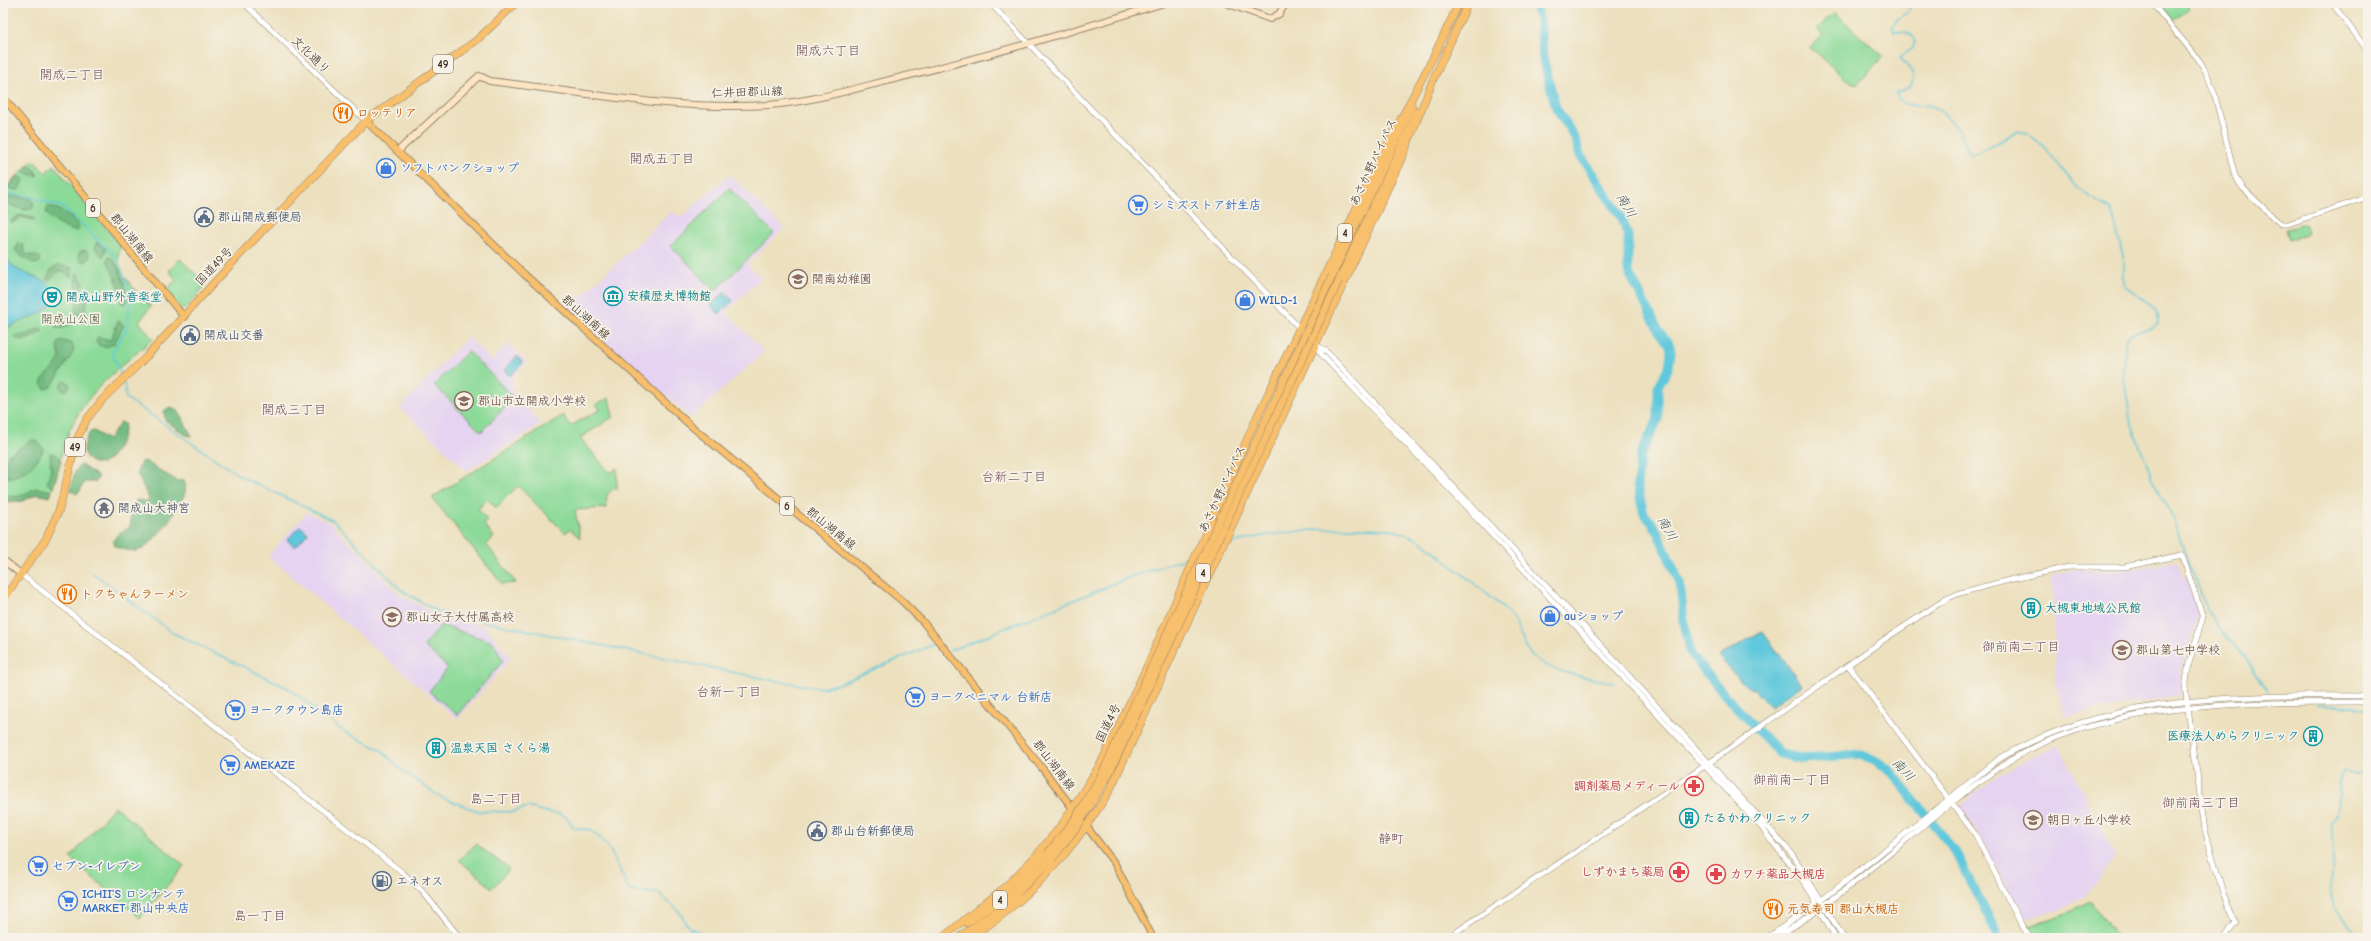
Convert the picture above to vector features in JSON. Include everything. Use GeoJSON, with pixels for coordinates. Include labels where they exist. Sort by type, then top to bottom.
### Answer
{"type":"FeatureCollection","features":[{"type":"Feature","properties":{"kind":"highway","name":"国道49号"},"geometry":{"type":"LineString","coordinates":[[3,599],[44,543],[54,522],[78,437],[87,419],[103,400],[184,317],[366,121],[476,40],[516,3]]}},
{"type":"Feature","properties":{"kind":"highway","name":"あさか野バイパス"},"geometry":{"type":"LineString","coordinates":[[958,938],[1005,905],[1079,824],[1108,776],[1336,278],[1459,3]]}},
{"type":"Feature","properties":{"kind":"highway","name":"あさか野バイパス"},"geometry":{"type":"LineString","coordinates":[[1336,278],[1468,3]]}},
{"type":"Feature","properties":{"kind":"highway","name":"4"},"geometry":{"type":"LineString","coordinates":[[1300,329],[1380,157],[1438,48]]}},
{"type":"Feature","properties":{"kind":"highway","name":"4"},"geometry":{"type":"LineString","coordinates":[[1087,827],[1113,783],[1404,153],[1436,72]]}},
{"type":"Feature","properties":{"kind":"highway","name":"国道4号"},"geometry":{"type":"LineString","coordinates":[[943,938],[1017,877],[1045,846],[1084,793],[1113,740],[1256,419],[1300,329]]}},
{"type":"Feature","properties":{"kind":"highway"},"geometry":{"type":"LineString","coordinates":[[969,938],[998,918],[1035,888],[1087,827]]}},
{"type":"Feature","properties":{"kind":"highway","name":"あさか野バイパス"},"geometry":{"type":"LineString","coordinates":[[943,938],[1000,900],[1050,856]]}},
{"type":"Feature","properties":{"kind":"main road","name":"仁井田郡山線"},"geometry":{"type":"LineString","coordinates":[[398,151],[479,76],[490,82],[646,101],[770,105],[873,84],[1029,44],[1164,3]]}},
{"type":"Feature","properties":{"kind":"main road"},"geometry":{"type":"LineString","coordinates":[[1226,3],[1270,19],[1277,16],[1286,3]]}},
{"type":"Feature","properties":{"kind":"main road","name":"郡山湖南線"},"geometry":{"type":"LineString","coordinates":[[3,97],[184,317]]}},
{"type":"Feature","properties":{"kind":"main road","name":"郡山湖南線"},"geometry":{"type":"LineString","coordinates":[[366,121],[524,274],[690,425],[901,600],[923,622],[956,661],[1073,808],[1115,864],[1153,938]]}},
{"type":"Feature","properties":{"kind":"main road"},"geometry":{"type":"LineString","coordinates":[[3,560],[22,575]]}},
{"type":"Feature","properties":{"kind":"street","name":"文化通り"},"geometry":{"type":"LineString","coordinates":[[244,3],[366,121]]}},
{"type":"Feature","properties":{"kind":"street"},"geometry":{"type":"LineString","coordinates":[[990,3],[1315,345],[1325,350],[1395,422],[1706,764],[1762,828],[1806,885],[1836,938]]}},
{"type":"Feature","properties":{"kind":"street"},"geometry":{"type":"LineString","coordinates":[[2152,3],[2199,60],[2206,72],[2214,92],[2235,176],[2244,188],[2276,220],[2282,224],[2288,224],[2368,197]]}},
{"type":"Feature","properties":{"kind":"street"},"geometry":{"type":"LineString","coordinates":[[2332,3],[2368,51]]}},
{"type":"Feature","properties":{"kind":"street"},"geometry":{"type":"LineString","coordinates":[[1447,938],[1749,735],[1924,612],[1960,593],[2069,567],[2124,567],[2182,556],[2203,617],[2186,675],[2187,703],[2205,830],[2223,893],[2236,923],[2223,938]]}},
{"type":"Feature","properties":{"kind":"street"},"geometry":{"type":"LineString","coordinates":[[22,575],[403,873],[433,903],[460,938]]}},
{"type":"Feature","properties":{"kind":"street"},"geometry":{"type":"LineString","coordinates":[[1848,665],[1975,834],[2021,924],[2030,938]]}},
{"type":"Feature","properties":{"kind":"street"},"geometry":{"type":"LineString","coordinates":[[1823,903],[1948,798],[1999,759],[2019,747],[2055,730],[2081,721],[2127,711],[2187,703],[2265,696],[2368,696]]}},
{"type":"Feature","properties":{"kind":"street"},"geometry":{"type":"LineString","coordinates":[[1767,938],[1823,903],[1928,824],[1936,816],[2003,764],[2057,736],[2083,727],[2129,717],[2188,709],[2266,703],[2368,702]]}},
{"type":"Feature","properties":{"kind":"street"},"geometry":{"type":"LineString","coordinates":[[1706,764],[1792,854],[1844,938]]}},
{"type":"Feature","properties":{"kind":"street"},"geometry":{"type":"LineString","coordinates":[[1776,938],[1818,906]]}},
{"type":"Feature","properties":{"kind":"shaded area"},"geometry":{"type":"Polygon","coordinates":[[[729,175],[784,228],[747,264],[761,278],[726,312],[764,352],[691,418],[568,309],[672,211],[680,218],[729,175]]]}},
{"type":"Feature","properties":{"kind":"shaded area","name":"郡山市立開成小学校"},"geometry":{"type":"Polygon","coordinates":[[[468,337],[492,361],[508,344],[527,362],[511,379],[514,394],[541,424],[467,471],[400,408],[468,337]]]}},
{"type":"Feature","properties":{"kind":"shaded area","name":"郡山女子大付属高校"},"geometry":{"type":"Polygon","coordinates":[[[307,512],[331,524],[400,595],[433,613],[484,626],[511,658],[457,719],[268,556],[307,512]]]}},
{"type":"Feature","properties":{"kind":"shaded area","name":"郡山第七中学校"},"geometry":{"type":"Polygon","coordinates":[[[2178,561],[2196,606],[2198,618],[2181,671],[2181,695],[2085,712],[2065,718],[2056,683],[2052,575],[2071,570],[2120,571],[2178,561]]]}},
{"type":"Feature","properties":{"kind":"shaded area","name":"朝日ヶ丘小学校"},"geometry":{"type":"Polygon","coordinates":[[[2059,744],[2115,856],[2101,878],[2085,896],[2064,907],[2028,918],[2021,917],[1982,839],[1960,808],[1961,805],[1995,776],[2059,744]]]}},
{"type":"Feature","properties":{"kind":"green space"},"geometry":{"type":"Polygon","coordinates":[[[2169,3],[2187,3],[2190,8],[2173,21],[2162,7],[2169,3]]]}},
{"type":"Feature","properties":{"kind":"green space"},"geometry":{"type":"Polygon","coordinates":[[[1834,12],[1883,56],[1857,85],[1844,78],[1810,48],[1823,35],[1817,29],[1834,12]]]}},
{"type":"Feature","properties":{"kind":"green space","name":"開成山公園"},"geometry":{"type":"Polygon","coordinates":[[[33,160],[45,173],[54,165],[121,247],[119,263],[122,271],[132,287],[151,306],[139,322],[153,339],[109,377],[81,409],[66,439],[50,497],[37,494],[22,501],[3,502],[3,190],[33,160]]]}},
{"type":"Feature","properties":{"kind":"green space"},"geometry":{"type":"Polygon","coordinates":[[[28,165],[34,169],[38,176],[23,173],[28,165]]]}},
{"type":"Feature","properties":{"kind":"green space"},"geometry":{"type":"Polygon","coordinates":[[[18,176],[24,179],[18,190],[10,189],[9,186],[18,176]]]}},
{"type":"Feature","properties":{"kind":"green space"},"geometry":{"type":"Polygon","coordinates":[[[729,188],[774,233],[715,291],[671,246],[729,188]]]}},
{"type":"Feature","properties":{"kind":"green space"},"geometry":{"type":"Polygon","coordinates":[[[9,196],[31,198],[34,204],[32,209],[24,210],[6,203],[6,199],[9,196]]]}},
{"type":"Feature","properties":{"kind":"green space"},"geometry":{"type":"Polygon","coordinates":[[[48,206],[62,211],[71,217],[78,225],[79,229],[75,231],[71,230],[55,221],[46,212],[48,206]]]}},
{"type":"Feature","properties":{"kind":"green space"},"geometry":{"type":"Polygon","coordinates":[[[20,215],[33,218],[35,221],[21,217],[11,224],[11,220],[20,215]]]}},
{"type":"Feature","properties":{"kind":"green space"},"geometry":{"type":"Polygon","coordinates":[[[2305,224],[2308,232],[2306,235],[2289,240],[2286,229],[2305,224]]]}},
{"type":"Feature","properties":{"kind":"green space"},"geometry":{"type":"Polygon","coordinates":[[[97,242],[106,249],[103,257],[95,248],[97,242]]]}},
{"type":"Feature","properties":{"kind":"green space"},"geometry":{"type":"Polygon","coordinates":[[[19,243],[23,245],[25,254],[40,257],[40,262],[34,264],[21,256],[15,250],[19,243]]]}},
{"type":"Feature","properties":{"kind":"green space"},"geometry":{"type":"Polygon","coordinates":[[[84,250],[88,252],[90,256],[88,260],[84,262],[80,260],[78,256],[80,252],[84,250]]]}},
{"type":"Feature","properties":{"kind":"green space"},"geometry":{"type":"Polygon","coordinates":[[[109,257],[116,264],[123,278],[127,295],[125,305],[121,303],[119,287],[107,260],[109,257]]]}},
{"type":"Feature","properties":{"kind":"green space"},"geometry":{"type":"Polygon","coordinates":[[[180,259],[206,284],[185,309],[181,310],[164,292],[176,280],[169,271],[180,259]]]}},
{"type":"Feature","properties":{"kind":"green space"},"geometry":{"type":"Polygon","coordinates":[[[59,265],[72,268],[71,277],[60,270],[50,280],[46,279],[52,269],[59,265]]]}},
{"type":"Feature","properties":{"kind":"green space"},"geometry":{"type":"Polygon","coordinates":[[[77,273],[84,284],[80,285],[82,291],[87,290],[88,294],[85,310],[78,319],[76,310],[78,292],[75,282],[77,273]]]}},
{"type":"Feature","properties":{"kind":"green space"},"geometry":{"type":"Polygon","coordinates":[[[69,315],[73,323],[64,328],[57,328],[51,322],[53,318],[62,324],[69,315]]]}},
{"type":"Feature","properties":{"kind":"green space"},"geometry":{"type":"Polygon","coordinates":[[[118,321],[124,325],[114,344],[105,347],[99,345],[96,341],[98,337],[111,340],[118,321]]]}},
{"type":"Feature","properties":{"kind":"green space"},"geometry":{"type":"Polygon","coordinates":[[[39,328],[43,330],[29,339],[21,340],[14,337],[29,334],[39,328]]]}},
{"type":"Feature","properties":{"kind":"green space"},"geometry":{"type":"Polygon","coordinates":[[[64,341],[72,344],[74,350],[51,387],[45,389],[41,384],[42,381],[58,361],[60,357],[57,346],[59,342],[64,341]]]}},
{"type":"Feature","properties":{"kind":"green space"},"geometry":{"type":"Polygon","coordinates":[[[468,351],[514,398],[481,432],[434,385],[468,351]]]}},
{"type":"Feature","properties":{"kind":"green space"},"geometry":{"type":"Polygon","coordinates":[[[65,381],[70,386],[65,391],[60,386],[65,381]]]}},
{"type":"Feature","properties":{"kind":"green space"},"geometry":{"type":"Polygon","coordinates":[[[609,398],[613,417],[580,438],[610,473],[617,468],[617,488],[613,489],[607,495],[606,508],[575,510],[580,538],[570,529],[565,533],[518,486],[496,508],[488,499],[478,509],[488,521],[484,525],[494,537],[486,544],[516,583],[502,584],[433,499],[433,497],[563,415],[570,426],[600,410],[596,404],[609,398]]]}},
{"type":"Feature","properties":{"kind":"green space"},"geometry":{"type":"Polygon","coordinates":[[[170,407],[177,409],[192,436],[186,435],[165,420],[164,411],[170,407]]]}},
{"type":"Feature","properties":{"kind":"green space"},"geometry":{"type":"Polygon","coordinates":[[[121,422],[125,424],[123,436],[115,452],[102,464],[90,461],[84,453],[84,448],[90,432],[94,431],[108,440],[121,422]]]}},
{"type":"Feature","properties":{"kind":"green space"},"geometry":{"type":"Polygon","coordinates":[[[32,440],[37,441],[43,448],[39,458],[23,472],[12,477],[7,477],[4,471],[7,456],[32,440]]]}},
{"type":"Feature","properties":{"kind":"green space"},"geometry":{"type":"Polygon","coordinates":[[[50,453],[56,454],[61,461],[53,488],[47,483],[51,470],[50,453]]]}},
{"type":"Feature","properties":{"kind":"green space"},"geometry":{"type":"Polygon","coordinates":[[[145,461],[177,481],[184,480],[185,492],[183,498],[173,515],[152,541],[145,547],[134,551],[116,547],[113,541],[118,534],[130,527],[131,509],[134,502],[137,500],[147,502],[149,499],[137,473],[141,462],[145,461]]]}},
{"type":"Feature","properties":{"kind":"green space"},"geometry":{"type":"Polygon","coordinates":[[[81,465],[99,477],[95,482],[84,482],[80,491],[76,494],[71,490],[76,469],[81,465]]]}},
{"type":"Feature","properties":{"kind":"green space"},"geometry":{"type":"Polygon","coordinates":[[[37,488],[52,491],[50,497],[37,494],[22,501],[3,502],[3,495],[17,497],[37,488]]]}},
{"type":"Feature","properties":{"kind":"green space"},"geometry":{"type":"Polygon","coordinates":[[[441,625],[493,642],[503,661],[457,715],[429,691],[448,668],[424,646],[441,625]]]}},
{"type":"Feature","properties":{"kind":"green space"},"geometry":{"type":"Polygon","coordinates":[[[115,806],[184,866],[140,918],[70,858],[115,806]]]}},
{"type":"Feature","properties":{"kind":"green space"},"geometry":{"type":"Polygon","coordinates":[[[476,844],[508,868],[508,871],[492,888],[459,860],[476,844]]]}},
{"type":"Feature","properties":{"kind":"green space"},"geometry":{"type":"Polygon","coordinates":[[[2092,902],[2117,938],[2033,938],[2026,927],[2072,911],[2092,902]]]}},
{"type":"Feature","properties":{"kind":"water"},"geometry":{"type":"Polygon","coordinates":[[[3,250],[13,266],[24,273],[44,281],[53,290],[55,297],[51,304],[39,314],[3,330],[3,250]]]}},
{"type":"Feature","properties":{"kind":"water"},"geometry":{"type":"Polygon","coordinates":[[[725,292],[733,301],[719,314],[711,305],[725,292]]]}},
{"type":"Feature","properties":{"kind":"water"},"geometry":{"type":"Polygon","coordinates":[[[517,356],[523,363],[510,376],[504,370],[517,356]]]}},
{"type":"Feature","properties":{"kind":"water"},"geometry":{"type":"Polygon","coordinates":[[[300,526],[308,533],[295,547],[287,540],[300,526]]]}},
{"type":"Feature","properties":{"kind":"water"},"geometry":{"type":"Polygon","coordinates":[[[1762,631],[1802,685],[1771,707],[1753,689],[1751,690],[1718,657],[1762,631]]]}},
{"type":"Feature","properties":{"kind":"waterway","name":"南川"},"geometry":{"type":"LineString","coordinates":[[1534,3],[1540,19],[1543,58],[1556,108],[1575,138],[1580,155],[1622,218],[1628,235],[1628,271],[1659,331],[1670,346],[1671,352],[1669,367],[1658,387],[1658,419],[1641,454],[1637,485],[1644,514],[1654,525],[1680,583],[1684,622],[1691,654],[1723,693],[1780,754],[1804,759],[1861,754],[1888,768],[1955,851],[1999,938]]}},
{"type":"Feature","properties":{"kind":"waterway"},"geometry":{"type":"LineString","coordinates":[[1910,3],[1909,11],[1899,18],[1892,26],[1894,31],[1906,32],[1915,40],[1913,48],[1900,57],[1911,70],[1913,77],[1910,87],[1896,93],[1899,99],[1907,104],[1931,106],[1943,113],[1959,132],[1968,152],[1972,155],[1994,145],[2017,131],[2027,134],[2036,139],[2043,146],[2077,187],[2109,208],[2112,213],[2124,260],[2124,285],[2148,303],[2155,310],[2158,316],[2158,322],[2152,327],[2132,333],[2126,337],[2123,369],[2130,419],[2153,481],[2169,509],[2200,594],[2208,610],[2220,630],[2240,651],[2268,690]]}},
{"type":"Feature","properties":{"kind":"waterway"},"geometry":{"type":"LineString","coordinates":[[3,193],[31,197],[63,207],[117,258],[130,291],[127,328],[112,353],[122,377]]}},
{"type":"Feature","properties":{"kind":"waterway"},"geometry":{"type":"LineString","coordinates":[[124,382],[126,398],[240,476],[334,521],[401,590],[438,612],[771,680],[822,688],[838,684],[935,644],[943,654],[946,653]]}},
{"type":"Feature","properties":{"kind":"waterway"},"geometry":{"type":"LineString","coordinates":[[1226,546],[1261,536],[1307,530],[1354,528],[1391,530],[1404,533],[1428,546],[1501,606],[1516,624],[1527,649],[1536,659],[1554,669],[1563,672],[1614,683]]}},
{"type":"Feature","properties":{"kind":"waterway"},"geometry":{"type":"LineString","coordinates":[[949,651],[1128,578],[1192,556]]}},
{"type":"Feature","properties":{"kind":"waterway"},"geometry":{"type":"LineString","coordinates":[[93,573],[173,633],[288,688],[343,731],[381,750],[404,772],[440,797],[478,811],[512,812],[528,807],[560,814],[566,817],[574,828],[591,830],[608,846],[630,891],[658,893],[678,910],[689,928],[707,935]]}},
{"type":"Feature","properties":{"kind":"waterway","name":"南川"},"geometry":{"type":"LineString","coordinates":[[1702,676],[1706,674]]}},
{"type":"Feature","properties":{"kind":"waterway"},"geometry":{"type":"LineString","coordinates":[[2317,705],[2368,708]]}},
{"type":"Feature","properties":{"kind":"waterway"},"geometry":{"type":"LineString","coordinates":[[2362,938],[2334,908],[2330,889],[2334,862],[2331,823],[2336,815],[2341,776],[2344,772],[2356,775],[2364,772],[2364,743],[2368,724]]}},
{"type":"Feature","properties":{"kind":"place","name":"ロッテリア"},"geometry":{"type":"Point","coordinates":[343,113]}},
{"type":"Feature","properties":{"kind":"place","name":"ソフトバンクショップ"},"geometry":{"type":"Point","coordinates":[386,168]}},
{"type":"Feature","properties":{"kind":"place","name":"シミズストア針生店"},"geometry":{"type":"Point","coordinates":[1138,205]}},
{"type":"Feature","properties":{"kind":"place","name":"郡山開成郵便局"},"geometry":{"type":"Point","coordinates":[204,217]}},
{"type":"Feature","properties":{"kind":"place","name":"開南幼稚園"},"geometry":{"type":"Point","coordinates":[798,279]}},
{"type":"Feature","properties":{"kind":"place","name":"安積歴史博物館"},"geometry":{"type":"Point","coordinates":[613,296]}},
{"type":"Feature","properties":{"kind":"place","name":"開成山野外音楽堂"},"geometry":{"type":"Point","coordinates":[52,297]}},
{"type":"Feature","properties":{"kind":"place","name":"WILD-1"},"geometry":{"type":"Point","coordinates":[1245,300]}},
{"type":"Feature","properties":{"kind":"place","name":"開成山交番"},"geometry":{"type":"Point","coordinates":[190,335]}},
{"type":"Feature","properties":{"kind":"place","name":"郡山市立開成小学校"},"geometry":{"type":"Point","coordinates":[464,401]}},
{"type":"Feature","properties":{"kind":"place","name":"開成山大神宮"},"geometry":{"type":"Point","coordinates":[104,508]}},
{"type":"Feature","properties":{"kind":"place","name":"トクちゃんラーメン"},"geometry":{"type":"Point","coordinates":[67,594]}},
{"type":"Feature","properties":{"kind":"place","name":"大槻東地域公民館"},"geometry":{"type":"Point","coordinates":[2031,608]}},
{"type":"Feature","properties":{"kind":"place","name":"auショップ"},"geometry":{"type":"Point","coordinates":[1550,616]}},
{"type":"Feature","properties":{"kind":"place","name":"郡山女子大付属高校"},"geometry":{"type":"Point","coordinates":[392,617]}},
{"type":"Feature","properties":{"kind":"place","name":"郡山第七中学校"},"geometry":{"type":"Point","coordinates":[2122,650]}},
{"type":"Feature","properties":{"kind":"place","name":"ヨークベニマル 台新店"},"geometry":{"type":"Point","coordinates":[915,697]}},
{"type":"Feature","properties":{"kind":"place","name":"ヨークタウン島店"},"geometry":{"type":"Point","coordinates":[235,710]}},
{"type":"Feature","properties":{"kind":"place","name":"医療法人めらクリニック"},"geometry":{"type":"Point","coordinates":[2313,736]}},
{"type":"Feature","properties":{"kind":"place","name":"温泉天国 さくら湯"},"geometry":{"type":"Point","coordinates":[436,748]}},
{"type":"Feature","properties":{"kind":"place","name":"AMEKAZE"},"geometry":{"type":"Point","coordinates":[230,765]}},
{"type":"Feature","properties":{"kind":"place","name":"調剤薬局メディール"},"geometry":{"type":"Point","coordinates":[1694,786]}},
{"type":"Feature","properties":{"kind":"place","name":"たるかわクリニック"},"geometry":{"type":"Point","coordinates":[1689,818]}},
{"type":"Feature","properties":{"kind":"place","name":"朝日ヶ丘小学校"},"geometry":{"type":"Point","coordinates":[2033,820]}},
{"type":"Feature","properties":{"kind":"place","name":"郡山台新郵便局"},"geometry":{"type":"Point","coordinates":[817,831]}},
{"type":"Feature","properties":{"kind":"place","name":"セブン-イレブン"},"geometry":{"type":"Point","coordinates":[38,866]}},
{"type":"Feature","properties":{"kind":"place","name":"しずかまち薬局"},"geometry":{"type":"Point","coordinates":[1679,872]}},
{"type":"Feature","properties":{"kind":"place","name":"カワチ薬品大槻店"},"geometry":{"type":"Point","coordinates":[1716,874]}},
{"type":"Feature","properties":{"kind":"place","name":"エネオス"},"geometry":{"type":"Point","coordinates":[382,881]}},
{"type":"Feature","properties":{"kind":"place","name":"ICHII’S ロシナンテ MARKET 郡山中央店"},"geometry":{"type":"Point","coordinates":[68,901]}},
{"type":"Feature","properties":{"kind":"place","name":"元気寿司 郡山大槻店"},"geometry":{"type":"Point","coordinates":[1773,909]}},
{"type":"Feature","properties":{"kind":"district","name":"開成六丁目"},"geometry":{"type":"Point","coordinates":[828,50]}},
{"type":"Feature","properties":{"kind":"district","name":"開成二丁目"},"geometry":{"type":"Point","coordinates":[72,74]}},
{"type":"Feature","properties":{"kind":"district","name":"開成五丁目"},"geometry":{"type":"Point","coordinates":[662,158]}},
{"type":"Feature","properties":{"kind":"district","name":"開成三丁目"},"geometry":{"type":"Point","coordinates":[294,409]}},
{"type":"Feature","properties":{"kind":"district","name":"台新二丁目"},"geometry":{"type":"Point","coordinates":[1014,476]}},
{"type":"Feature","properties":{"kind":"district","name":"御前南二丁目"},"geometry":{"type":"Point","coordinates":[2021,646]}},
{"type":"Feature","properties":{"kind":"district","name":"台新一丁目"},"geometry":{"type":"Point","coordinates":[729,691]}},
{"type":"Feature","properties":{"kind":"district","name":"御前南一丁目"},"geometry":{"type":"Point","coordinates":[1792,779]}},
{"type":"Feature","properties":{"kind":"district","name":"島二丁目"},"geometry":{"type":"Point","coordinates":[496,798]}},
{"type":"Feature","properties":{"kind":"district","name":"御前南三丁目"},"geometry":{"type":"Point","coordinates":[2201,802]}},
{"type":"Feature","properties":{"kind":"district","name":"静町"},"geometry":{"type":"Point","coordinates":[1391,838]}},
{"type":"Feature","properties":{"kind":"district","name":"島一丁目"},"geometry":{"type":"Point","coordinates":[260,915]}}]}
